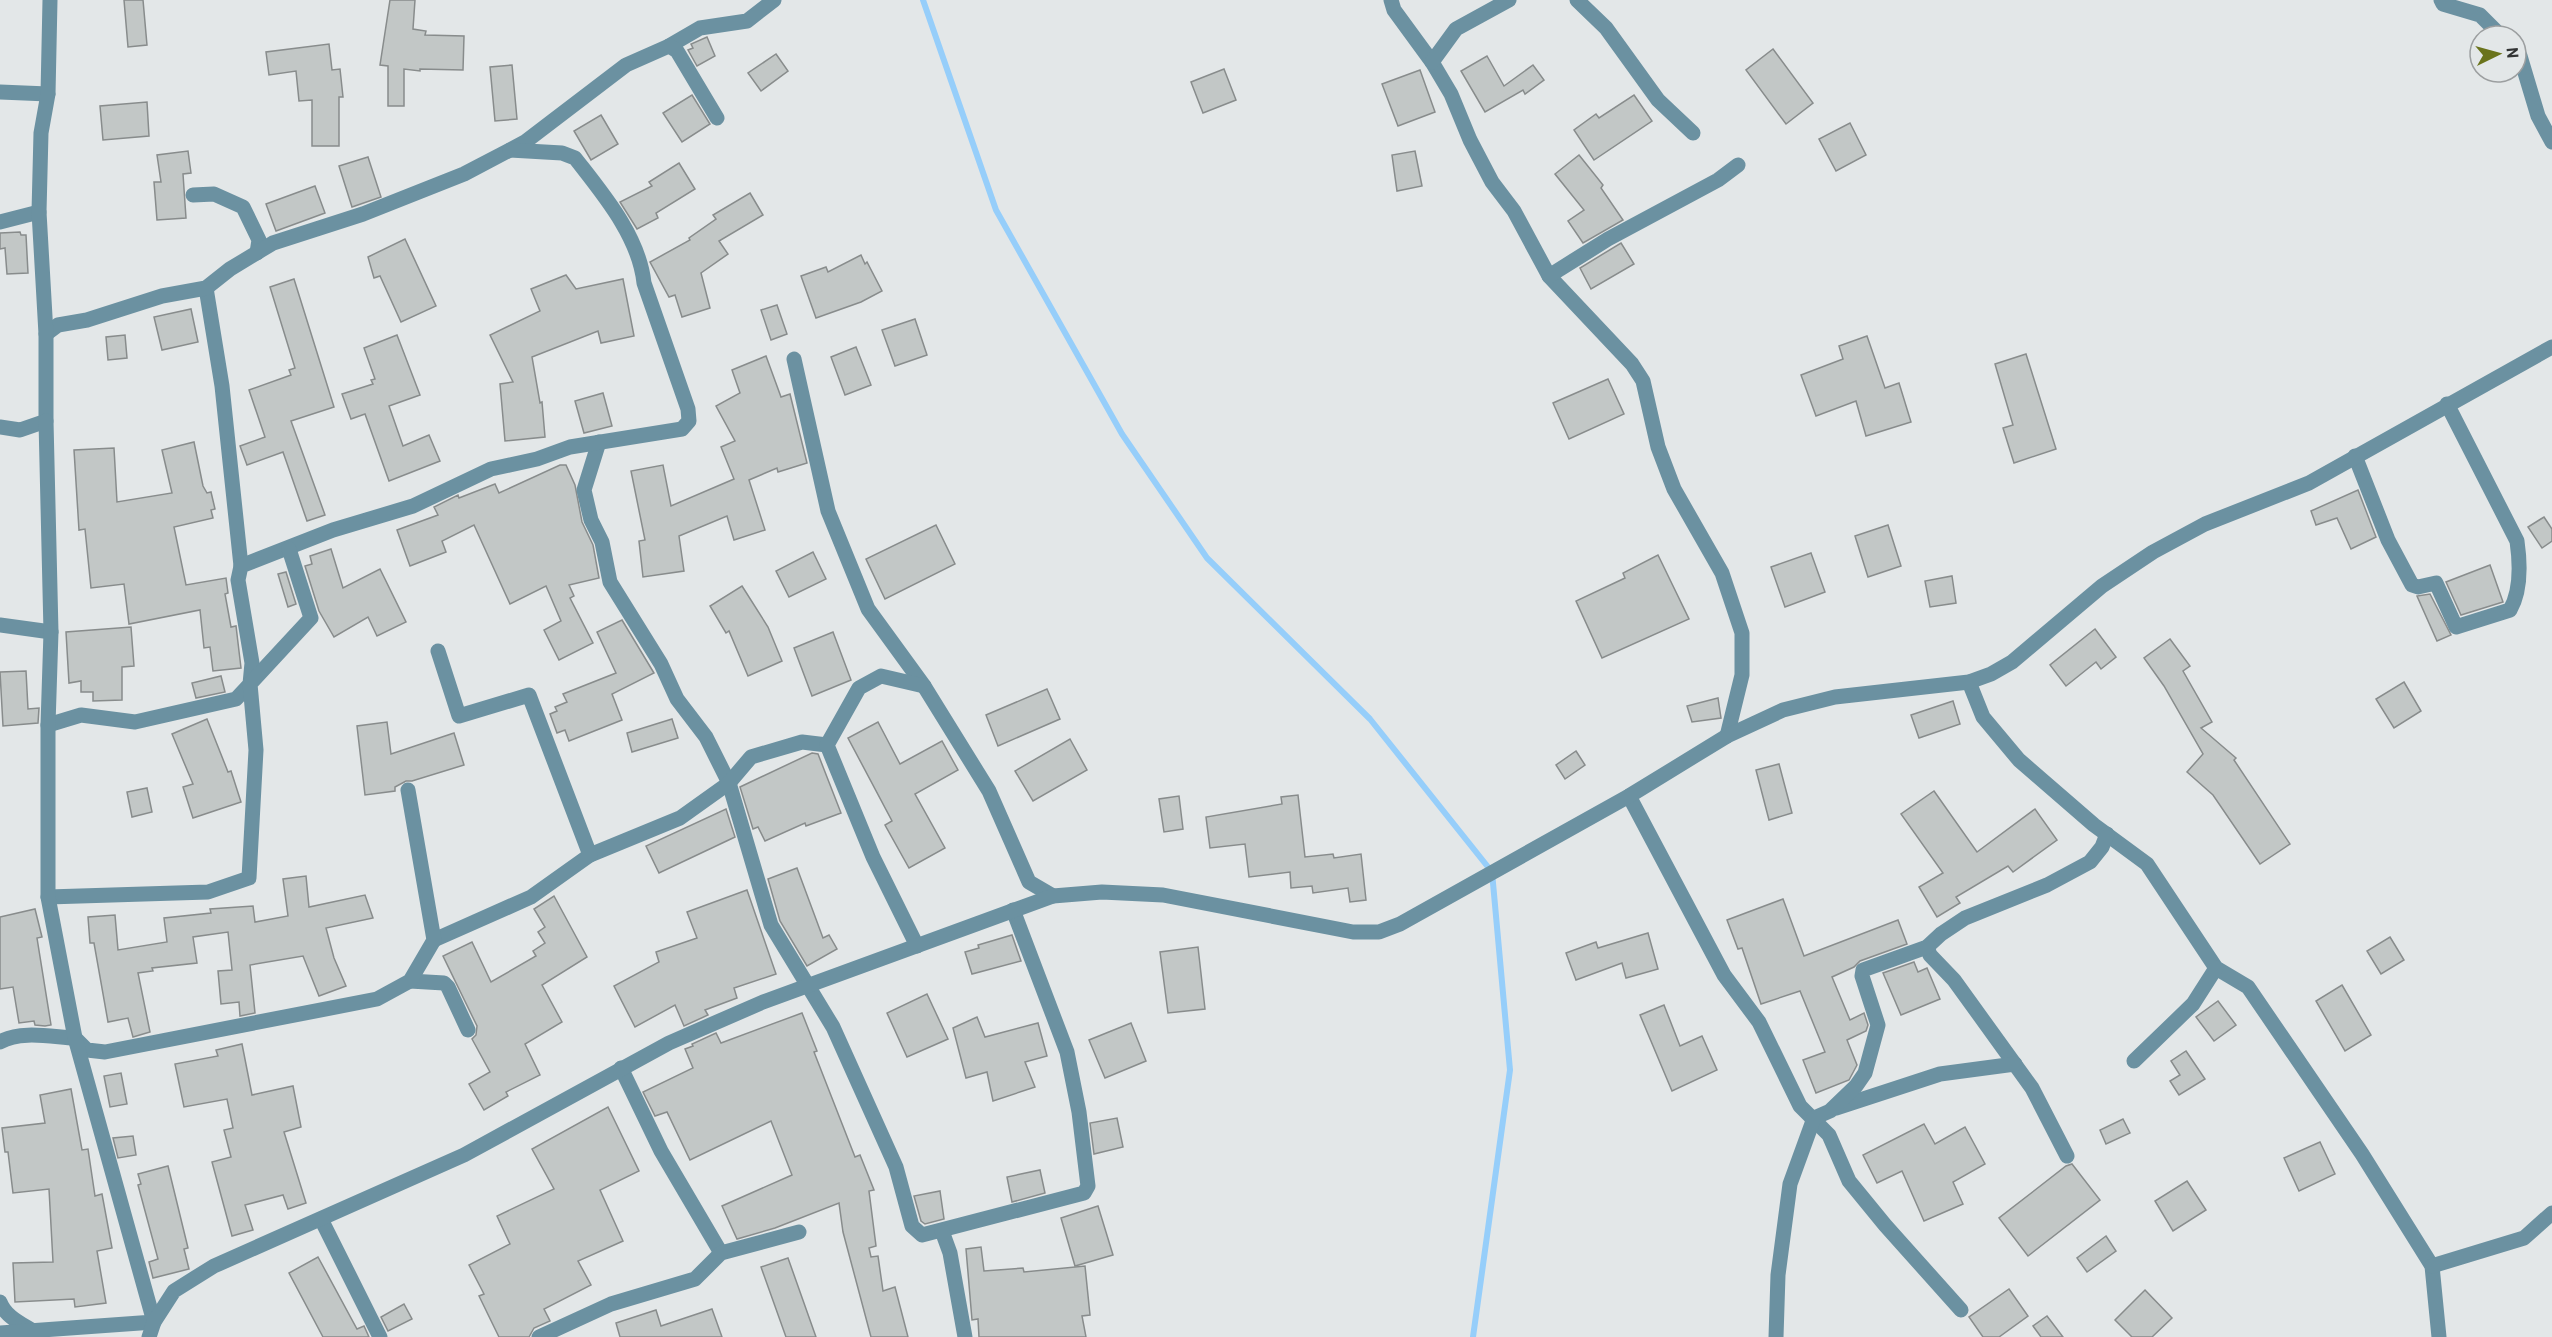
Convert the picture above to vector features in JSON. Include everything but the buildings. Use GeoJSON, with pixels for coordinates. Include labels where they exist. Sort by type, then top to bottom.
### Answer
{"type":"FeatureCollection","features":[{"type":"Feature","properties":{"kind":"street"},"geometry":{"type":"LineString","coordinates":[[50,0],[48,94],[42,133],[39,212],[46,334],[51,632],[48,725],[48,897],[75,1038],[154,1322]]}},
{"type":"Feature","properties":{"kind":"street"},"geometry":{"type":"LineString","coordinates":[[46,334],[58,325],[87,320],[162,296],[206,288],[257,253],[287,237],[363,214],[464,174],[525,142],[626,65],[669,46],[700,28],[747,21],[774,0]]}},
{"type":"Feature","properties":{"kind":"street"},"geometry":{"type":"LineString","coordinates":[[1391,0],[1394,9],[1432,62],[1451,94],[1470,140],[1492,182],[1528,234],[1549,276],[1632,364],[1643,381],[1658,447],[1674,489],[1722,573],[1742,633],[1742,675],[1727,736]]}},
{"type":"Feature","properties":{"kind":"street"},"geometry":{"type":"LineString","coordinates":[[1432,62],[1456,29],[1509,0]]}},
{"type":"Feature","properties":{"kind":"street"},"geometry":{"type":"LineString","coordinates":[[1576,0],[1606,28],[1658,100],[1693,133]]}},
{"type":"Feature","properties":{"kind":"street"},"geometry":{"type":"LineString","coordinates":[[2441,0],[2443,4],[2481,15],[2490,24]]}},
{"type":"Feature","properties":{"kind":"street"},"geometry":{"type":"LineString","coordinates":[[669,46],[676,51],[717,118]]}},
{"type":"Feature","properties":{"kind":"street"},"geometry":{"type":"LineString","coordinates":[[2528,83],[2538,116],[2552,142]]}},
{"type":"Feature","properties":{"kind":"street"},"geometry":{"type":"LineString","coordinates":[[0,92],[48,94]]}},
{"type":"Feature","properties":{"kind":"street"},"geometry":{"type":"LineString","coordinates":[[241,566],[333,530],[413,506],[491,469],[537,459],[570,447],[682,429],[689,422],[688,409],[644,283],[642,265],[635,245],[575,158],[562,153],[510,150]]}},
{"type":"Feature","properties":{"kind":"street"},"geometry":{"type":"LineString","coordinates":[[1549,276],[1608,239],[1718,180],[1738,165]]}},
{"type":"Feature","properties":{"kind":"street"},"geometry":{"type":"LineString","coordinates":[[193,195],[214,194],[243,207],[259,240],[257,253]]}},
{"type":"Feature","properties":{"kind":"street"},"geometry":{"type":"LineString","coordinates":[[0,222],[39,212]]}},
{"type":"Feature","properties":{"kind":"street"},"geometry":{"type":"LineString","coordinates":[[48,897],[208,891],[249,878],[256,750],[250,684],[252,663],[238,580],[241,566],[222,386],[206,288]]}},
{"type":"Feature","properties":{"kind":"street"},"geometry":{"type":"LineString","coordinates":[[149,1337],[154,1322],[174,1291],[214,1266],[464,1155],[669,1043],[763,1002],[1053,896],[1102,892],[1163,895],[1353,932],[1379,932],[1400,924],[1629,796],[1727,736],[1783,710],[1835,697],[1969,682],[1991,674],[2012,662],[2102,586],[2153,552],[2205,524],[2309,483],[2552,347]]}},
{"type":"Feature","properties":{"kind":"street"},"geometry":{"type":"LineString","coordinates":[[794,359],[828,511],[868,609],[924,686],[989,791],[1029,882],[1053,896]]}},
{"type":"Feature","properties":{"kind":"street"},"geometry":{"type":"LineString","coordinates":[[2355,456],[2388,540],[2412,585],[2418,587],[2436,583],[2456,627],[2510,610],[2514,603],[2520,560],[2517,541],[2447,405]]}},
{"type":"Feature","properties":{"kind":"street"},"geometry":{"type":"LineString","coordinates":[[0,427],[20,430],[46,421]]}},
{"type":"Feature","properties":{"kind":"street"},"geometry":{"type":"LineString","coordinates":[[599,442],[584,490],[591,520],[602,542],[610,582],[661,664],[677,699],[706,737],[729,783],[771,925],[833,1028],[896,1167],[912,1226],[922,1235],[1084,1193],[1088,1186],[1079,1112],[1067,1052],[1013,910]]}},
{"type":"Feature","properties":{"kind":"street"},"geometry":{"type":"LineString","coordinates":[[48,725],[81,715],[135,722],[236,699],[311,618],[289,549]]}},
{"type":"Feature","properties":{"kind":"street"},"geometry":{"type":"LineString","coordinates":[[0,625],[51,632]]}},
{"type":"Feature","properties":{"kind":"street"},"geometry":{"type":"LineString","coordinates":[[438,651],[459,716],[529,695],[590,855]]}},
{"type":"Feature","properties":{"kind":"street"},"geometry":{"type":"LineString","coordinates":[[827,745],[859,688],[881,676],[924,686]]}},
{"type":"Feature","properties":{"kind":"street"},"geometry":{"type":"LineString","coordinates":[[1969,682],[1983,717],[2019,760],[2107,834],[2147,864],[2202,951],[2216,968],[2248,987],[2362,1154],[2432,1266],[2439,1337]]}},
{"type":"Feature","properties":{"kind":"street"},"geometry":{"type":"LineString","coordinates":[[0,1042],[7,1038],[26,1036],[75,1038],[87,1050],[105,1052],[377,999],[410,981],[434,940],[531,897],[590,855],[680,818],[729,783],[751,757],[802,742],[827,745]]}},
{"type":"Feature","properties":{"kind":"street"},"geometry":{"type":"LineString","coordinates":[[827,745],[873,856],[917,946]]}},
{"type":"Feature","properties":{"kind":"street"},"geometry":{"type":"LineString","coordinates":[[408,790],[434,940]]}},
{"type":"Feature","properties":{"kind":"street"},"geometry":{"type":"LineString","coordinates":[[1629,796],[1724,975],[1759,1022],[1800,1106],[1829,1135],[1849,1180],[1885,1225],[1961,1310]]}},
{"type":"Feature","properties":{"kind":"street"},"geometry":{"type":"LineString","coordinates":[[1830,1110],[1856,1086],[1865,1073],[1878,1025],[1862,976],[1863,970],[1928,947],[1941,934],[1965,918],[2047,885],[2090,862],[2102,847],[2107,834]]}},
{"type":"Feature","properties":{"kind":"street"},"geometry":{"type":"LineString","coordinates":[[1928,947],[1930,955],[1954,980],[2031,1088],[2067,1156]]}},
{"type":"Feature","properties":{"kind":"street"},"geometry":{"type":"LineString","coordinates":[[2134,1061],[2193,1004],[2216,968]]}},
{"type":"Feature","properties":{"kind":"street"},"geometry":{"type":"LineString","coordinates":[[410,981],[444,983],[468,1030]]}},
{"type":"Feature","properties":{"kind":"street"},"geometry":{"type":"LineString","coordinates":[[1776,1337],[1778,1275],[1790,1184],[1814,1118],[1830,1110],[1940,1074],[2015,1064]]}},
{"type":"Feature","properties":{"kind":"street"},"geometry":{"type":"LineString","coordinates":[[621,1068],[661,1151],[721,1253]]}},
{"type":"Feature","properties":{"kind":"street"},"geometry":{"type":"LineString","coordinates":[[2432,1266],[2524,1238],[2552,1213]]}},
{"type":"Feature","properties":{"kind":"street"},"geometry":{"type":"LineString","coordinates":[[321,1219],[380,1337]]}},
{"type":"Feature","properties":{"kind":"street"},"geometry":{"type":"LineString","coordinates":[[942,1231],[950,1253],[965,1337]]}},
{"type":"Feature","properties":{"kind":"street"},"geometry":{"type":"LineString","coordinates":[[539,1337],[611,1304],[695,1279],[721,1253],[799,1232]]}},
{"type":"Feature","properties":{"kind":"street"},"geometry":{"type":"LineString","coordinates":[[0,1302],[3,1309],[14,1319],[33,1331]]}},
{"type":"Feature","properties":{"kind":"street"},"geometry":{"type":"LineString","coordinates":[[0,1333],[154,1322]]}},
{"type":"Feature","properties":{"kind":"waterway"},"geometry":{"type":"LineString","coordinates":[[923,0],[996,210],[1122,434],[1207,558],[1370,719],[1492,872],[1510,1070],[1473,1337]]}}]}
